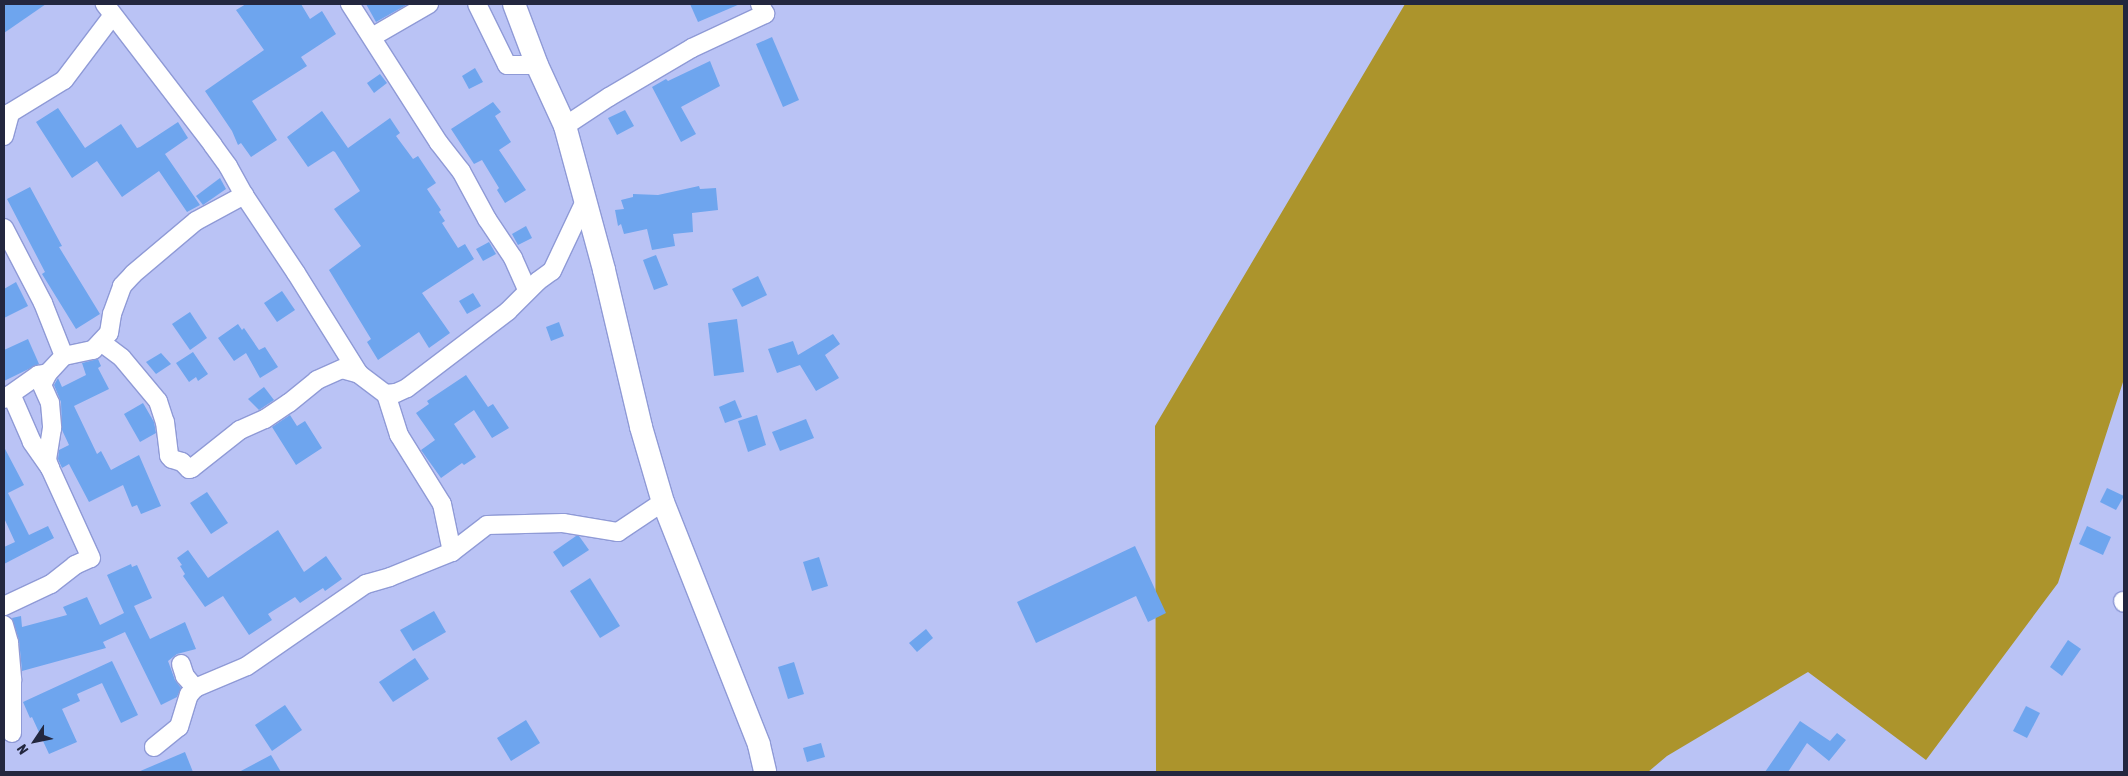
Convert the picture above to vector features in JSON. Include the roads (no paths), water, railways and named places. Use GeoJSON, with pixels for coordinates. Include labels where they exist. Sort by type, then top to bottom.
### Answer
{"type":"FeatureCollection","features":[{"type":"Feature","properties":{"kind":"main road"},"geometry":{"type":"LineString","coordinates":[[514,4],[537,65],[565,126],[586,199],[641,427],[663,502],[758,745],[765,772]]}},
{"type":"Feature","properties":{"kind":"street"},"geometry":{"type":"LineString","coordinates":[[350,4],[439,143],[461,171],[487,219],[499,234],[528,291]]}},
{"type":"Feature","properties":{"kind":"street"},"geometry":{"type":"LineString","coordinates":[[372,37],[429,4]]}},
{"type":"Feature","properties":{"kind":"street"},"geometry":{"type":"LineString","coordinates":[[477,4],[507,65],[537,65]]}},
{"type":"Feature","properties":{"kind":"street"},"geometry":{"type":"LineString","coordinates":[[565,126],[609,97],[692,48],[765,14],[760,4]]}},
{"type":"Feature","properties":{"kind":"street"},"geometry":{"type":"LineString","coordinates":[[4,136],[10,113],[64,80],[109,9],[228,166],[244,195],[296,273],[359,374]]}},
{"type":"Feature","properties":{"kind":"street"},"geometry":{"type":"LineString","coordinates":[[4,606],[51,584],[75,565],[91,558],[47,460],[52,428],[50,403],[42,385],[48,373],[64,356],[93,350],[109,333],[112,314],[122,286],[133,274],[196,220],[244,195]]}},
{"type":"Feature","properties":{"kind":"street"},"geometry":{"type":"LineString","coordinates":[[386,394],[396,393],[407,388],[440,364],[508,311],[552,271],[586,199]]}},
{"type":"Feature","properties":{"kind":"street"},"geometry":{"type":"LineString","coordinates":[[4,228],[43,303],[64,356]]}},
{"type":"Feature","properties":{"kind":"street"},"geometry":{"type":"LineString","coordinates":[[520,272],[546,275]]}},
{"type":"Feature","properties":{"kind":"street"},"geometry":{"type":"LineString","coordinates":[[101,342],[122,358],[158,401],[165,422],[169,456],[182,462],[189,469],[240,430],[265,418],[289,403],[317,380],[342,369],[359,374],[386,394],[399,435],[442,504],[452,552]]}},
{"type":"Feature","properties":{"kind":"street"},"geometry":{"type":"LineString","coordinates":[[48,373],[38,376],[7,397],[32,442],[50,468]]}},
{"type":"Feature","properties":{"kind":"street"},"geometry":{"type":"LineString","coordinates":[[154,747],[179,727],[189,694],[195,688],[247,666],[366,584],[390,577],[452,552],[492,524],[563,523],[618,532],[624,530],[663,502]]}},
{"type":"Feature","properties":{"kind":"street"},"geometry":{"type":"LineString","coordinates":[[4,624],[9,643],[12,681],[12,733]]}},
{"type":"Feature","properties":{"kind":"street"},"geometry":{"type":"LineString","coordinates":[[180,664],[185,676],[195,688]]}}]}
